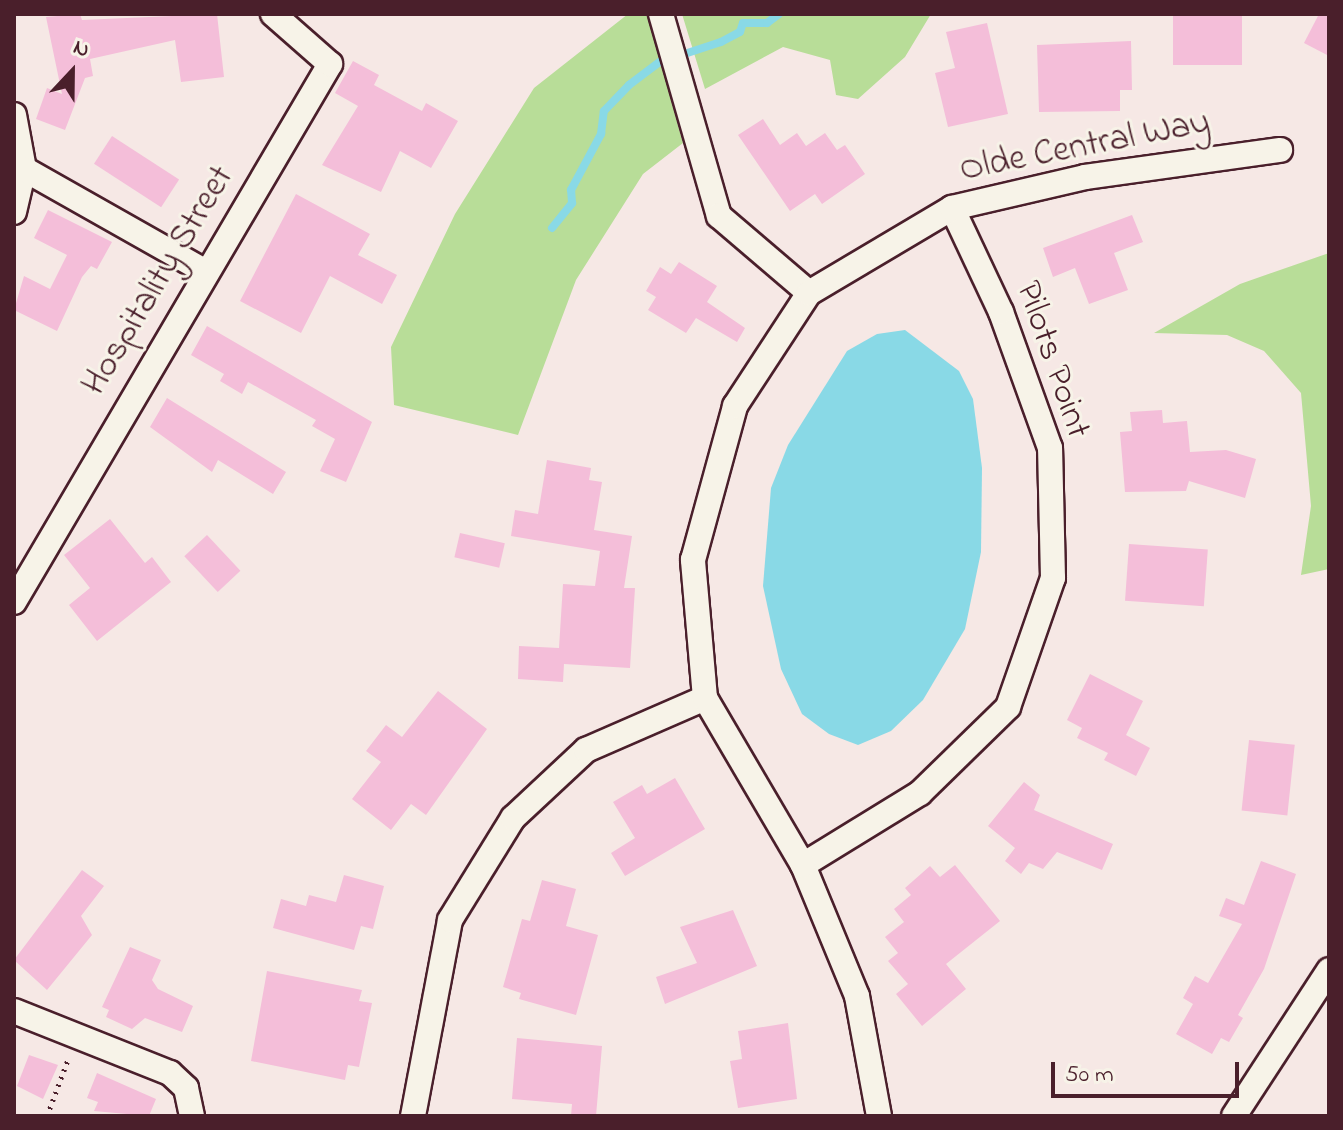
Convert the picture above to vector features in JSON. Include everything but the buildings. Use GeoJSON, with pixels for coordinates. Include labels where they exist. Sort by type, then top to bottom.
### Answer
{"type":"FeatureCollection","features":[{"type":"Feature","properties":{"kind":"street","name":"Hospitality Street"},"geometry":{"type":"LineString","coordinates":[[14,602],[330,64],[273,14]]}},
{"type":"Feature","properties":{"kind":"street"},"geometry":{"type":"LineString","coordinates":[[661,14],[719,216],[809,293]]}},
{"type":"Feature","properties":{"kind":"street"},"geometry":{"type":"LineString","coordinates":[[14,115],[24,169],[14,212]]}},
{"type":"Feature","properties":{"kind":"street","name":"Olde Central Way"},"geometry":{"type":"LineString","coordinates":[[879,1116],[857,996],[803,865],[705,698],[693,560],[735,406],[809,293],[952,208],[1085,177],[1280,150]]}},
{"type":"Feature","properties":{"kind":"street"},"geometry":{"type":"LineString","coordinates":[[24,169],[206,272]]}},
{"type":"Feature","properties":{"kind":"street","name":"Pilots Point"},"geometry":{"type":"LineString","coordinates":[[803,865],[920,793],[1008,707],[1053,578],[1050,448],[1001,312],[952,208]]}},
{"type":"Feature","properties":{"kind":"street"},"geometry":{"type":"LineString","coordinates":[[413,1116],[450,920],[513,818],[586,750],[705,698]]}},
{"type":"Feature","properties":{"kind":"street"},"geometry":{"type":"LineString","coordinates":[[1245,1112],[1329,970]]}},
{"type":"Feature","properties":{"kind":"street"},"geometry":{"type":"LineString","coordinates":[[14,1011],[78,1033],[170,1073],[186,1088],[192,1113]]}},
{"type":"Feature","properties":{"kind":"path"},"geometry":{"type":"LineString","coordinates":[[47,1116],[78,1033]]}},
{"type":"Feature","properties":{"kind":"green space"},"geometry":{"type":"Polygon","coordinates":[[[628,14],[647,14],[683,143],[643,174],[576,280],[518,435],[394,405],[391,347],[455,214],[534,88],[628,14]]]}},
{"type":"Feature","properties":{"kind":"green space"},"geometry":{"type":"Polygon","coordinates":[[[682,14],[931,14],[905,57],[858,99],[836,95],[830,60],[783,47],[705,89],[682,14]]]}},
{"type":"Feature","properties":{"kind":"green space"},"geometry":{"type":"Polygon","coordinates":[[[1329,253],[1329,569],[1301,575],[1311,506],[1301,393],[1264,351],[1227,335],[1154,333],[1240,284],[1329,253]]]}},
{"type":"Feature","properties":{"kind":"water"},"geometry":{"type":"Polygon","coordinates":[[[905,330],[959,371],[973,399],[982,468],[981,552],[965,629],[923,700],[891,731],[858,745],[829,734],[802,714],[781,669],[763,586],[771,488],[788,445],[847,351],[877,334],[905,330]]]}},
{"type":"Feature","properties":{"kind":"waterway"},"geometry":{"type":"LineString","coordinates":[[552,228],[572,203],[571,190],[601,134],[604,111],[629,85],[660,62],[721,42],[740,32],[743,23],[767,23],[779,14]]}}]}
